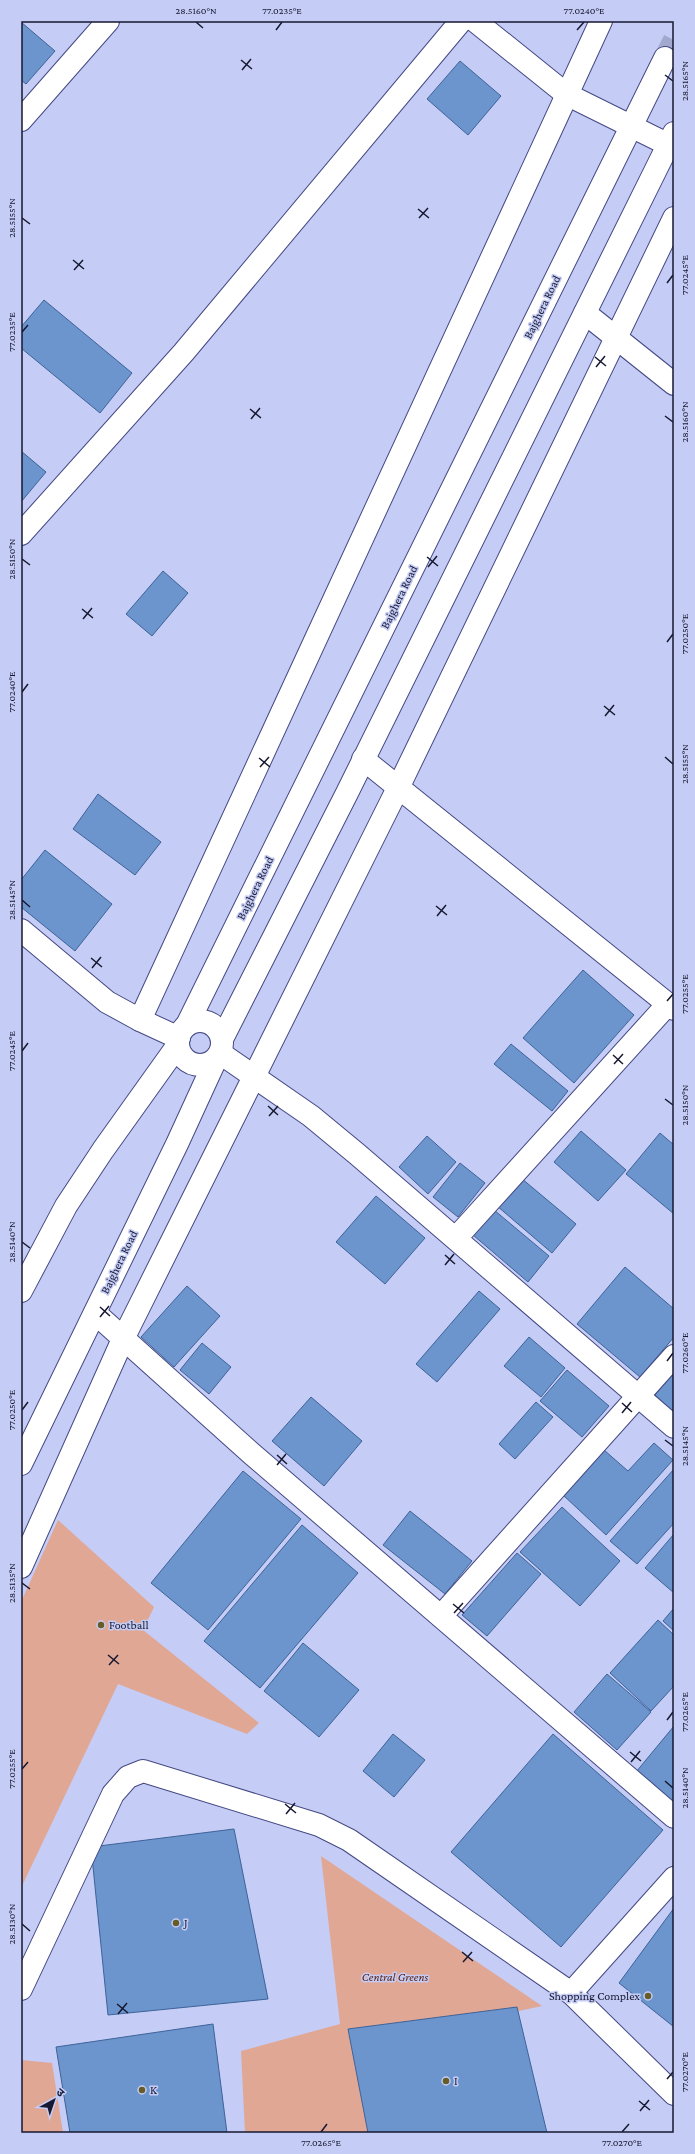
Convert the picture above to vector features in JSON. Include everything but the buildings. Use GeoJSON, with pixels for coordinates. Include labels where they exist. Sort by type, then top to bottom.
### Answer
{"type":"FeatureCollection","features":[{"type":"Feature","properties":{"kind":"street"},"geometry":{"type":"LineString","coordinates":[[21,120],[108,21]]}},
{"type":"Feature","properties":{"kind":"street"},"geometry":{"type":"LineString","coordinates":[[21,534],[184,352],[461,21]]}},
{"type":"Feature","properties":{"kind":"street"},"geometry":{"type":"LineString","coordinates":[[475,21],[566,94],[632,126],[671,139]]}},
{"type":"Feature","properties":{"kind":"street"},"geometry":{"type":"LineString","coordinates":[[140,1020],[601,21]]}},
{"type":"Feature","properties":{"kind":"street","name":"Bajghera Road"},"geometry":{"type":"LineString","coordinates":[[21,1291],[66,1206],[181,1036],[665,58]]}},
{"type":"Feature","properties":{"kind":"street","name":"Bajghera Road"},"geometry":{"type":"LineString","coordinates":[[21,1464],[95,1313],[219,1051],[671,139]]}},
{"type":"Feature","properties":{"kind":"street"},"geometry":{"type":"LineString","coordinates":[[21,1567],[123,1339],[398,788],[674,218]]}},
{"type":"Feature","properties":{"kind":"street"},"geometry":{"type":"LineString","coordinates":[[585,313],[674,384]]}},
{"type":"Feature","properties":{"kind":"street"},"geometry":{"type":"LineString","coordinates":[[363,759],[671,1006],[456,1238]]}},
{"type":"Feature","properties":{"kind":"street"},"geometry":{"type":"LineString","coordinates":[[21,930],[107,1002],[140,1020],[181,1036]]}},
{"type":"Feature","properties":{"kind":"street"},"geometry":{"type":"LineString","coordinates":[[201,1021],[208,1022],[220,1032],[219,1051],[203,1066],[196,1065],[183,1058],[181,1036],[201,1021]]}},
{"type":"Feature","properties":{"kind":"street"},"geometry":{"type":"LineString","coordinates":[[219,1051],[311,1116],[357,1154],[674,1427]]}},
{"type":"Feature","properties":{"kind":"street"},"geometry":{"type":"LineString","coordinates":[[95,1313],[252,1454],[674,1817]]}},
{"type":"Feature","properties":{"kind":"street"},"geometry":{"type":"LineString","coordinates":[[441,1616],[674,1356]]}},
{"type":"Feature","properties":{"kind":"street"},"geometry":{"type":"LineString","coordinates":[[21,1989],[113,1794],[128,1777],[143,1771],[319,1825],[349,1840],[572,1993],[674,2094]]}},
{"type":"Feature","properties":{"kind":"street"},"geometry":{"type":"LineString","coordinates":[[572,1993],[674,1878]]}},
{"type":"Feature","properties":{"kind":"green space"},"geometry":{"type":"Polygon","coordinates":[[[58,1520],[154,1607],[143,1630],[259,1723],[247,1734],[118,1684],[21,1888],[21,1602],[58,1520]]]}},
{"type":"Feature","properties":{"kind":"green space","name":"Central Greens"},"geometry":{"type":"Polygon","coordinates":[[[321,1856],[542,2006],[371,2043],[388,2133],[245,2133],[241,2051],[340,2024],[321,1856]]]}},
{"type":"Feature","properties":{"kind":"green space"},"geometry":{"type":"Polygon","coordinates":[[[21,2060],[52,2063],[63,2133],[21,2133],[21,2060]]]}},
{"type":"Feature","properties":{"kind":"tunnel"},"geometry":{"type":"LineString","coordinates":[[665,58],[674,40]]}},
{"type":"Feature","properties":{"kind":"place","name":"Football"},"geometry":{"type":"Point","coordinates":[101,1625]}},
{"type":"Feature","properties":{"kind":"place","name":"J"},"geometry":{"type":"Point","coordinates":[176,1923]}},
{"type":"Feature","properties":{"kind":"place","name":"Shopping Complex"},"geometry":{"type":"Point","coordinates":[648,1996]}},
{"type":"Feature","properties":{"kind":"place","name":"I"},"geometry":{"type":"Point","coordinates":[446,2081]}},
{"type":"Feature","properties":{"kind":"place","name":"K"},"geometry":{"type":"Point","coordinates":[142,2090]}}]}
